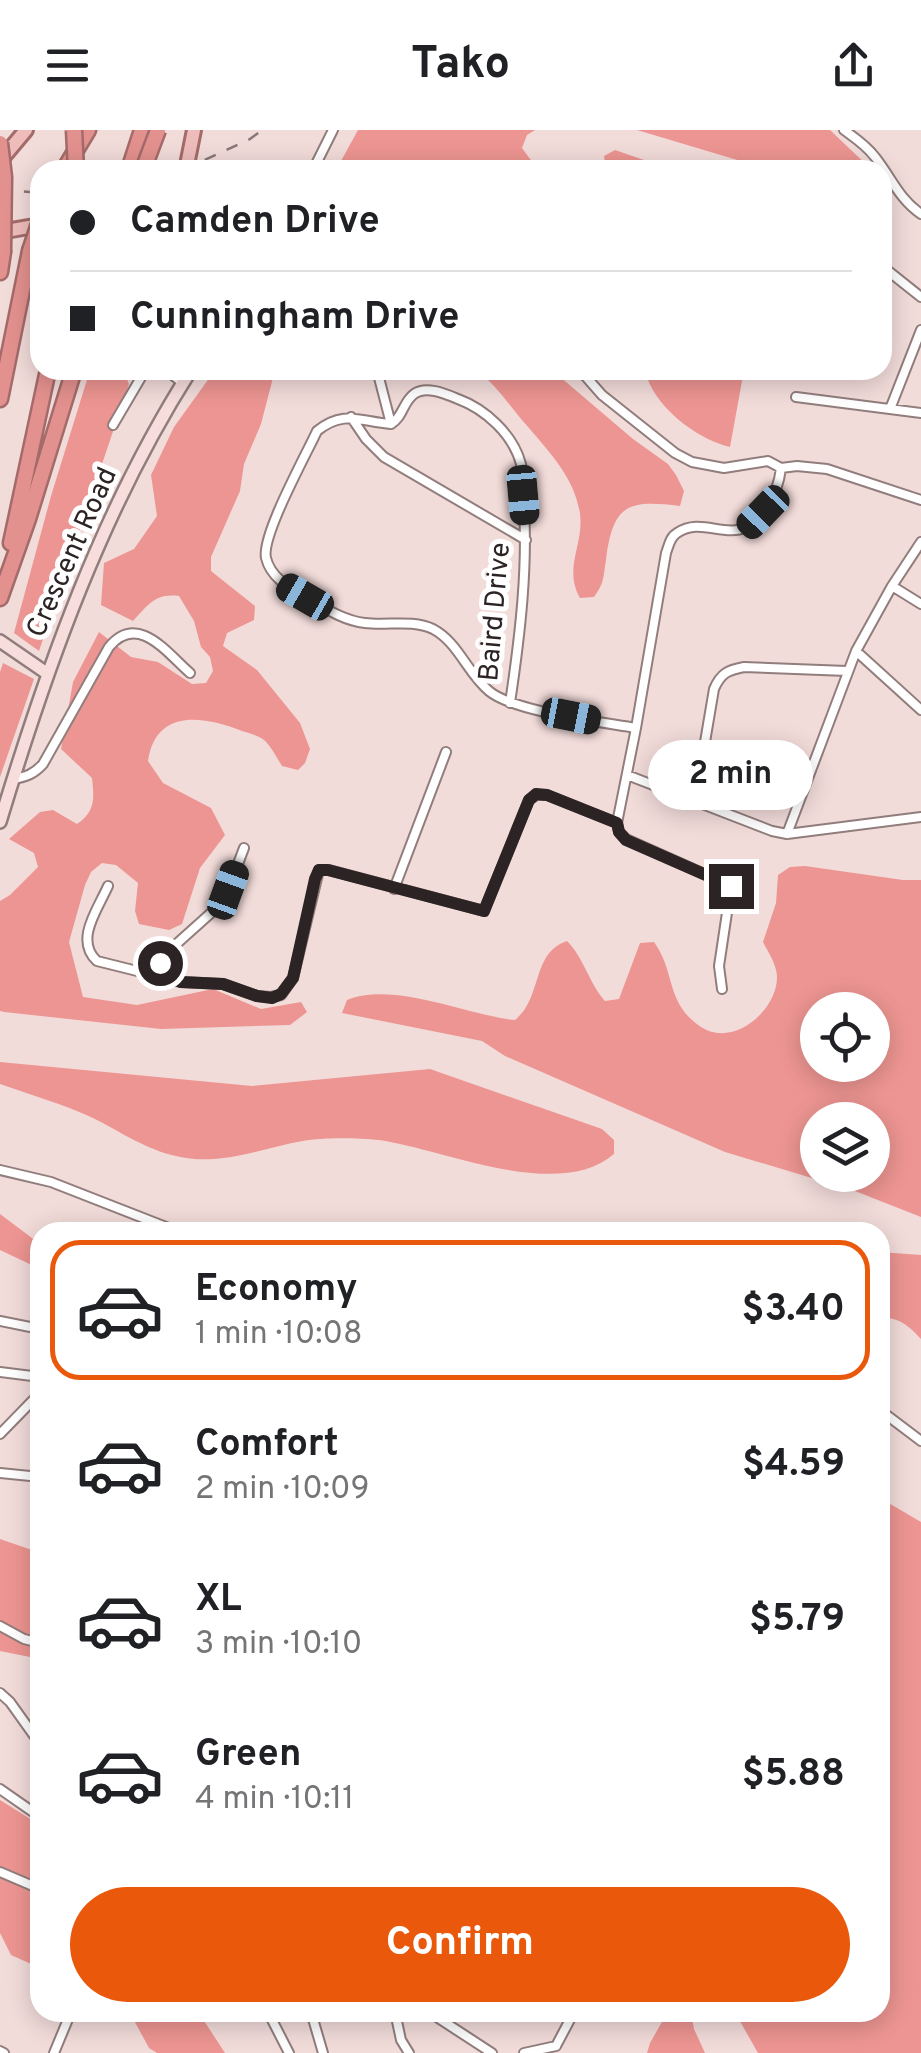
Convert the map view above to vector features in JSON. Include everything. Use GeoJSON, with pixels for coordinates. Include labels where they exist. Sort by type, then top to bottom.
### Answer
{"type":"FeatureCollection","features":[{"type":"Feature","properties":{"kind":"highway"},"geometry":{"type":"LineString","coordinates":[[74,130],[76,160]]}},
{"type":"Feature","properties":{"kind":"highway"},"geometry":{"type":"LineString","coordinates":[[70,160],[88,130]]}},
{"type":"Feature","properties":{"kind":"highway"},"geometry":{"type":"LineString","coordinates":[[132,160],[142,130]]}},
{"type":"Feature","properties":{"kind":"highway"},"geometry":{"type":"LineString","coordinates":[[147,160],[158,130]]}},
{"type":"Feature","properties":{"kind":"highway"},"geometry":{"type":"LineString","coordinates":[[0,144],[5,215],[0,272]]}},
{"type":"Feature","properties":{"kind":"highway"},"geometry":{"type":"LineString","coordinates":[[0,399],[30,251]]}},
{"type":"Feature","properties":{"kind":"highway"},"geometry":{"type":"LineString","coordinates":[[0,598],[46,380]]}},
{"type":"Feature","properties":{"kind":"highway"},"geometry":{"type":"LineString","coordinates":[[0,598],[71,380]]}},
{"type":"Feature","properties":{"kind":"main road"},"geometry":{"type":"LineString","coordinates":[[0,161],[26,130]]}},
{"type":"Feature","properties":{"kind":"main road"},"geometry":{"type":"LineString","coordinates":[[189,160],[194,130]]}},
{"type":"Feature","properties":{"kind":"main road"},"geometry":{"type":"LineString","coordinates":[[3,230],[30,225]]}},
{"type":"Feature","properties":{"kind":"street"},"geometry":{"type":"LineString","coordinates":[[318,160],[333,130]]}},
{"type":"Feature","properties":{"kind":"street"},"geometry":{"type":"LineString","coordinates":[[844,130],[864,144],[877,160]]}},
{"type":"Feature","properties":{"kind":"street"},"geometry":{"type":"LineString","coordinates":[[892,183],[903,200],[921,214]]}},
{"type":"Feature","properties":{"kind":"street"},"geometry":{"type":"LineString","coordinates":[[892,274],[921,296]]}},
{"type":"Feature","properties":{"kind":"street"},"geometry":{"type":"LineString","coordinates":[[890,410],[921,330]]}},
{"type":"Feature","properties":{"kind":"street"},"geometry":{"type":"LineString","coordinates":[[113,425],[142,380]]}},
{"type":"Feature","properties":{"kind":"street"},"geometry":{"type":"LineString","coordinates":[[380,380],[391,424],[352,417],[326,423],[317,431],[272,529],[266,558],[275,576],[350,620],[421,625],[434,630],[489,692],[510,703],[636,728]]}},
{"type":"Feature","properties":{"kind":"street"},"geometry":{"type":"LineString","coordinates":[[588,380],[602,396],[692,462],[724,468],[768,461],[781,468],[828,469],[921,500]]}},
{"type":"Feature","properties":{"kind":"street","name":"Crescent Road"},"geometry":{"type":"LineString","coordinates":[[0,822],[48,674],[109,523],[184,382]]}},
{"type":"Feature","properties":{"kind":"street","name":"Baird Drive"},"geometry":{"type":"LineString","coordinates":[[391,424],[418,392],[429,390],[448,395],[488,415],[520,463],[526,540],[510,703]]}},
{"type":"Feature","properties":{"kind":"street"},"geometry":{"type":"LineString","coordinates":[[796,397],[921,413]]}},
{"type":"Feature","properties":{"kind":"street"},"geometry":{"type":"LineString","coordinates":[[352,417],[384,457],[526,540]]}},
{"type":"Feature","properties":{"kind":"street"},"geometry":{"type":"LineString","coordinates":[[722,990],[719,966],[731,886],[626,840],[617,823],[666,553],[672,538],[694,527],[748,528],[778,488],[781,468]]}},
{"type":"Feature","properties":{"kind":"street"},"geometry":{"type":"LineString","coordinates":[[787,834],[856,651],[921,542]]}},
{"type":"Feature","properties":{"kind":"street"},"geometry":{"type":"LineString","coordinates":[[892,586],[921,604]]}},
{"type":"Feature","properties":{"kind":"street"},"geometry":{"type":"LineString","coordinates":[[13,779],[25,777],[43,764],[117,638],[141,633],[190,674]]}},
{"type":"Feature","properties":{"kind":"street"},"geometry":{"type":"LineString","coordinates":[[0,641],[48,674]]}},
{"type":"Feature","properties":{"kind":"street"},"geometry":{"type":"LineString","coordinates":[[856,651],[921,710]]}},
{"type":"Feature","properties":{"kind":"street"},"geometry":{"type":"LineString","coordinates":[[694,801],[714,689],[727,671],[744,667],[847,671]]}},
{"type":"Feature","properties":{"kind":"street"},"geometry":{"type":"LineString","coordinates":[[394,889],[446,752]]}},
{"type":"Feature","properties":{"kind":"street"},"geometry":{"type":"LineString","coordinates":[[626,775],[787,834],[921,817]]}},
{"type":"Feature","properties":{"kind":"street"},"geometry":{"type":"LineString","coordinates":[[108,886],[88,930],[86,946],[97,961],[181,982],[223,984],[272,998],[281,994],[293,978],[319,870],[484,911],[529,800],[536,794],[617,823]]}},
{"type":"Feature","properties":{"kind":"street"},"geometry":{"type":"LineString","coordinates":[[164,977],[160,963],[163,956],[221,904],[244,848]]}},
{"type":"Feature","properties":{"kind":"street"},"geometry":{"type":"LineString","coordinates":[[0,1170],[51,1182],[153,1222]]}},
{"type":"Feature","properties":{"kind":"street"},"geometry":{"type":"LineString","coordinates":[[0,1322],[30,1328]]}},
{"type":"Feature","properties":{"kind":"street"},"geometry":{"type":"LineString","coordinates":[[0,1372],[30,1376]]}},
{"type":"Feature","properties":{"kind":"street"},"geometry":{"type":"LineString","coordinates":[[0,1434],[30,1403]]}},
{"type":"Feature","properties":{"kind":"street"},"geometry":{"type":"LineString","coordinates":[[890,1418],[921,1441]]}},
{"type":"Feature","properties":{"kind":"street"},"geometry":{"type":"LineString","coordinates":[[0,1473],[30,1475]]}},
{"type":"Feature","properties":{"kind":"street"},"geometry":{"type":"LineString","coordinates":[[0,1626],[30,1640]]}},
{"type":"Feature","properties":{"kind":"street"},"geometry":{"type":"LineString","coordinates":[[0,1694],[30,1730]]}},
{"type":"Feature","properties":{"kind":"street"},"geometry":{"type":"LineString","coordinates":[[0,1789],[30,1811]]}},
{"type":"Feature","properties":{"kind":"street"},"geometry":{"type":"LineString","coordinates":[[0,1872],[30,1885]]}},
{"type":"Feature","properties":{"kind":"street"},"geometry":{"type":"LineString","coordinates":[[54,2053],[67,2022]]}},
{"type":"Feature","properties":{"kind":"street"},"geometry":{"type":"LineString","coordinates":[[273,2022],[288,2053]]}},
{"type":"Feature","properties":{"kind":"street"},"geometry":{"type":"LineString","coordinates":[[314,2022],[323,2053]]}},
{"type":"Feature","properties":{"kind":"street"},"geometry":{"type":"LineString","coordinates":[[397,2022],[409,2053]]}},
{"type":"Feature","properties":{"kind":"street"},"geometry":{"type":"LineString","coordinates":[[444,2022],[492,2053]]}},
{"type":"Feature","properties":{"kind":"street"},"geometry":{"type":"LineString","coordinates":[[524,2053],[559,2049],[570,2022]]}},
{"type":"Feature","properties":{"kind":"shaded area"},"geometry":{"type":"Polygon","coordinates":[[[358,130],[535,130],[527,135],[522,148],[531,160],[342,160],[358,130]]]}},
{"type":"Feature","properties":{"kind":"shaded area"},"geometry":{"type":"Polygon","coordinates":[[[637,130],[830,130],[862,160],[737,160],[637,130]]]}},
{"type":"Feature","properties":{"kind":"shaded area"},"geometry":{"type":"Polygon","coordinates":[[[615,150],[644,160],[605,160],[604,156],[615,150]]]}},
{"type":"Feature","properties":{"kind":"shaded area"},"geometry":{"type":"Polygon","coordinates":[[[87,380],[127,380],[39,651],[14,633],[87,380]]]}},
{"type":"Feature","properties":{"kind":"shaded area"},"geometry":{"type":"Polygon","coordinates":[[[208,380],[272,380],[261,424],[244,464],[240,491],[211,557],[211,571],[255,606],[254,620],[227,633],[223,646],[257,670],[300,723],[310,749],[298,770],[282,766],[262,739],[227,726],[184,720],[161,732],[148,761],[163,783],[211,808],[225,835],[200,868],[182,924],[169,930],[139,924],[135,911],[138,883],[116,865],[102,863],[91,872],[85,885],[69,942],[83,997],[137,1005],[213,989],[261,1009],[301,1002],[307,1012],[290,1025],[161,1029],[0,1011],[0,901],[38,867],[34,853],[9,839],[40,812],[53,810],[77,824],[92,804],[92,778],[61,749],[73,682],[99,632],[131,657],[158,662],[192,684],[206,683],[213,671],[194,621],[179,596],[158,598],[133,621],[101,605],[104,563],[134,549],[157,516],[151,475],[174,427],[208,380]]]}},
{"type":"Feature","properties":{"kind":"shaded area"},"geometry":{"type":"Polygon","coordinates":[[[488,380],[564,380],[668,464],[684,491],[680,506],[636,505],[619,516],[609,541],[602,583],[594,597],[580,598],[575,587],[580,514],[567,478],[488,380]]]}},
{"type":"Feature","properties":{"kind":"shaded area"},"geometry":{"type":"Polygon","coordinates":[[[648,380],[742,380],[730,447],[703,437],[677,419],[648,380]]]}},
{"type":"Feature","properties":{"kind":"shaded area"},"geometry":{"type":"Polygon","coordinates":[[[3,663],[34,679],[0,777],[0,672],[3,663]]]}},
{"type":"Feature","properties":{"kind":"shaded area"},"geometry":{"type":"Polygon","coordinates":[[[805,866],[921,880],[921,1217],[858,1192],[890,1192],[890,1102],[800,1102],[800,1174],[725,1152],[505,1056],[482,1041],[342,1013],[347,1000],[386,994],[515,1020],[530,1000],[548,955],[567,941],[605,1001],[619,999],[640,943],[654,942],[676,997],[690,1018],[713,1032],[739,1029],[761,1013],[775,990],[776,968],[763,942],[776,903],[778,875],[790,867],[805,866]]]}},
{"type":"Feature","properties":{"kind":"shaded area"},"geometry":{"type":"Polygon","coordinates":[[[0,1062],[252,1086],[430,1069],[602,1129],[614,1140],[614,1154],[590,1168],[532,1173],[379,1140],[341,1138],[303,1141],[224,1158],[192,1159],[154,1149],[82,1113],[0,1084],[0,1062]]]}},
{"type":"Feature","properties":{"kind":"shaded area"},"geometry":{"type":"Polygon","coordinates":[[[0,1214],[30,1236],[30,1264],[0,1250],[0,1214]]]}},
{"type":"Feature","properties":{"kind":"shaded area"},"geometry":{"type":"Polygon","coordinates":[[[890,1253],[921,1255],[921,1339],[893,1319],[890,1253]]]}},
{"type":"Feature","properties":{"kind":"shaded area"},"geometry":{"type":"Polygon","coordinates":[[[890,1504],[921,1522],[921,2053],[758,2053],[741,2023],[890,2022],[890,1504]]]}},
{"type":"Feature","properties":{"kind":"shaded area"},"geometry":{"type":"Polygon","coordinates":[[[0,1539],[30,1549],[30,1657],[0,1651],[0,1539]]]}},
{"type":"Feature","properties":{"kind":"shaded area"},"geometry":{"type":"Polygon","coordinates":[[[0,1800],[30,1819],[30,1964],[11,1955],[0,1933],[0,1800]]]}},
{"type":"Feature","properties":{"kind":"shaded area"},"geometry":{"type":"Polygon","coordinates":[[[135,2022],[205,2022],[225,2053],[157,2053],[149,2048],[135,2022]]]}},
{"type":"Feature","properties":{"kind":"shaded area"},"geometry":{"type":"Polygon","coordinates":[[[662,2022],[693,2022],[705,2053],[647,2053],[662,2022]]]}},
{"type":"Feature","properties":{"kind":"railway"},"geometry":{"type":"LineString","coordinates":[[205,160],[262,130]]}},
{"type":"Feature","properties":{"kind":"railway"},"geometry":{"type":"LineString","coordinates":[[0,189],[30,192]]}},
{"type":"Feature","properties":{"kind":"route"},"geometry":{"type":"LineString","coordinates":[[160,963],[164,977],[181,982],[223,984],[272,998],[281,994],[293,978],[319,870],[484,911],[529,800],[536,794],[617,823],[626,840],[731,886]]}}]}
